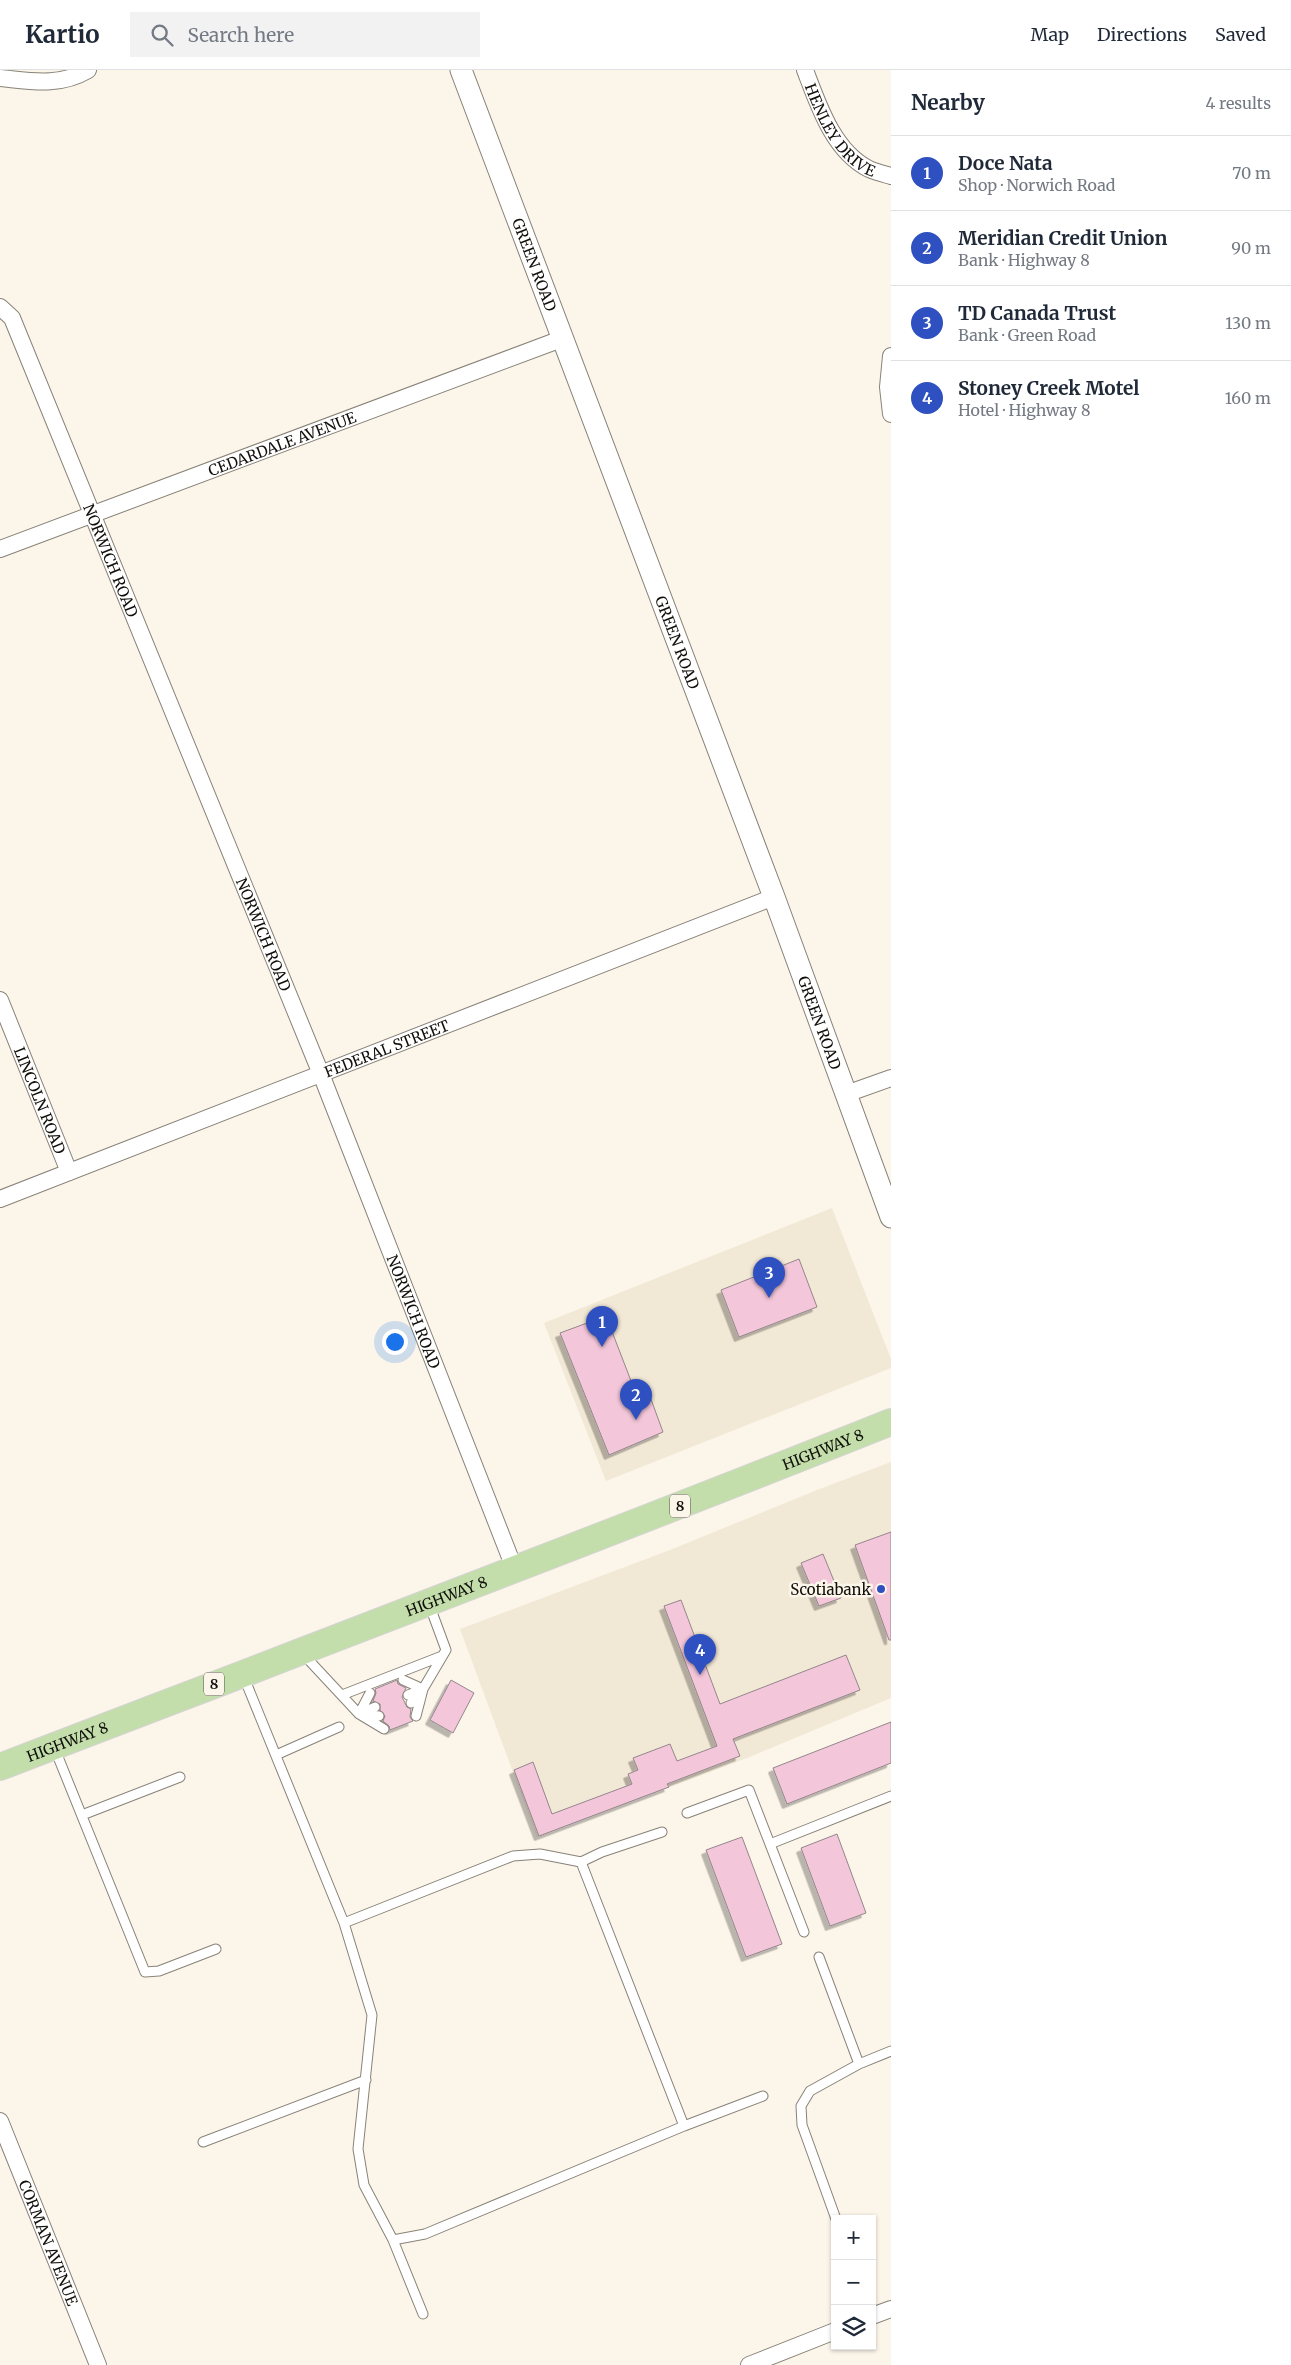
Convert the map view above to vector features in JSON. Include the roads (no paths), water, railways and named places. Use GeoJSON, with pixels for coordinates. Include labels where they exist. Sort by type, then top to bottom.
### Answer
{"type":"FeatureCollection","features":[{"type":"Feature","properties":{"kind":"main road","name":"HIGHWAY 8"},"geometry":{"type":"LineString","coordinates":[[1,1764],[54,1747],[242,1673],[515,1570],[891,1422]]}},
{"type":"Feature","properties":{"kind":"street"},"geometry":{"type":"LineString","coordinates":[[0,78],[52,83],[72,79],[88,70]]}},
{"type":"Feature","properties":{"kind":"street","name":"GREEN ROAD"},"geometry":{"type":"LineString","coordinates":[[461,70],[774,897],[891,1217]]}},
{"type":"Feature","properties":{"kind":"street","name":"HENLEY DRIVE"},"geometry":{"type":"LineString","coordinates":[[806,70],[826,124],[852,156],[869,169],[891,176]]}},
{"type":"Feature","properties":{"kind":"street","name":"NORWICH ROAD"},"geometry":{"type":"LineString","coordinates":[[0,307],[12,318],[321,1074],[515,1570]]}},
{"type":"Feature","properties":{"kind":"street","name":"CEDARDALE AVENUE"},"geometry":{"type":"LineString","coordinates":[[0,549],[91,513],[564,338]]}},
{"type":"Feature","properties":{"kind":"street"},"geometry":{"type":"LineString","coordinates":[[891,356],[888,387],[891,414]]}},
{"type":"Feature","properties":{"kind":"street","name":"FEDERAL STREET"},"geometry":{"type":"LineString","coordinates":[[0,1199],[774,897]]}},
{"type":"Feature","properties":{"kind":"street","name":"LINCOLN ROAD"},"geometry":{"type":"LineString","coordinates":[[0,1000],[70,1172]]}},
{"type":"Feature","properties":{"kind":"street"},"geometry":{"type":"LineString","coordinates":[[846,1094],[891,1078]]}},
{"type":"Feature","properties":{"kind":"street","name":"CORMAN AVENUE"},"geometry":{"type":"LineString","coordinates":[[0,2121],[98,2365]]}},
{"type":"Feature","properties":{"kind":"street"},"geometry":{"type":"LineString","coordinates":[[876,2315],[891,2309]]}},
{"type":"Feature","properties":{"kind":"street"},"geometry":{"type":"LineString","coordinates":[[749,2365],[831,2333]]}},
{"type":"Feature","properties":{"kind":"lane"},"geometry":{"type":"LineString","coordinates":[[416,1716],[423,1689],[446,1650],[429,1603]]}},
{"type":"Feature","properties":{"kind":"lane"},"geometry":{"type":"LineString","coordinates":[[300,1651],[359,1714],[384,1729]]}},
{"type":"Feature","properties":{"kind":"lane"},"geometry":{"type":"LineString","coordinates":[[342,1695],[442,1656]]}},
{"type":"Feature","properties":{"kind":"lane"},"geometry":{"type":"LineString","coordinates":[[242,1673],[344,1922],[372,2016],[358,2149],[364,2185],[393,2240],[423,2314]]}},
{"type":"Feature","properties":{"kind":"lane"},"geometry":{"type":"LineString","coordinates":[[423,1689],[407,1691],[423,1689]]}},
{"type":"Feature","properties":{"kind":"lane"},"geometry":{"type":"LineString","coordinates":[[359,1714],[374,1704],[359,1714]]}},
{"type":"Feature","properties":{"kind":"lane"},"geometry":{"type":"LineString","coordinates":[[276,1755],[339,1727]]}},
{"type":"Feature","properties":{"kind":"lane"},"geometry":{"type":"LineString","coordinates":[[54,1747],[145,1972],[159,1971],[216,1949]]}},
{"type":"Feature","properties":{"kind":"lane"},"geometry":{"type":"LineString","coordinates":[[82,1815],[180,1777]]}},
{"type":"Feature","properties":{"kind":"lane"},"geometry":{"type":"LineString","coordinates":[[687,1813],[749,1790],[804,1932]]}},
{"type":"Feature","properties":{"kind":"lane"},"geometry":{"type":"LineString","coordinates":[[770,1844],[891,1796]]}},
{"type":"Feature","properties":{"kind":"lane"},"geometry":{"type":"LineString","coordinates":[[344,1922],[513,1856],[540,1854],[582,1862],[602,1852],[662,1832]]}},
{"type":"Feature","properties":{"kind":"lane"},"geometry":{"type":"LineString","coordinates":[[582,1862],[684,2126]]}},
{"type":"Feature","properties":{"kind":"lane"},"geometry":{"type":"LineString","coordinates":[[819,1957],[859,2064]]}},
{"type":"Feature","properties":{"kind":"lane"},"geometry":{"type":"LineString","coordinates":[[835,2215],[802,2126],[801,2106],[810,2091],[859,2064],[891,2051]]}},
{"type":"Feature","properties":{"kind":"lane"},"geometry":{"type":"LineString","coordinates":[[203,2142],[366,2080]]}},
{"type":"Feature","properties":{"kind":"lane"},"geometry":{"type":"LineString","coordinates":[[393,2240],[425,2234],[684,2126],[763,2096]]}},
{"type":"Feature","properties":{"kind":"place","name":"TD Canada Trust"},"geometry":{"type":"Point","coordinates":[769,1298]}},
{"type":"Feature","properties":{"kind":"place","name":"Doce Nata"},"geometry":{"type":"Point","coordinates":[602,1347]}},
{"type":"Feature","properties":{"kind":"place","name":"Meridian Credit Union"},"geometry":{"type":"Point","coordinates":[636,1420]}},
{"type":"Feature","properties":{"kind":"place","name":"Scotiabank"},"geometry":{"type":"Point","coordinates":[881,1589]}},
{"type":"Feature","properties":{"kind":"place","name":"Stoney Creek Motel"},"geometry":{"type":"Point","coordinates":[700,1675]}}]}
